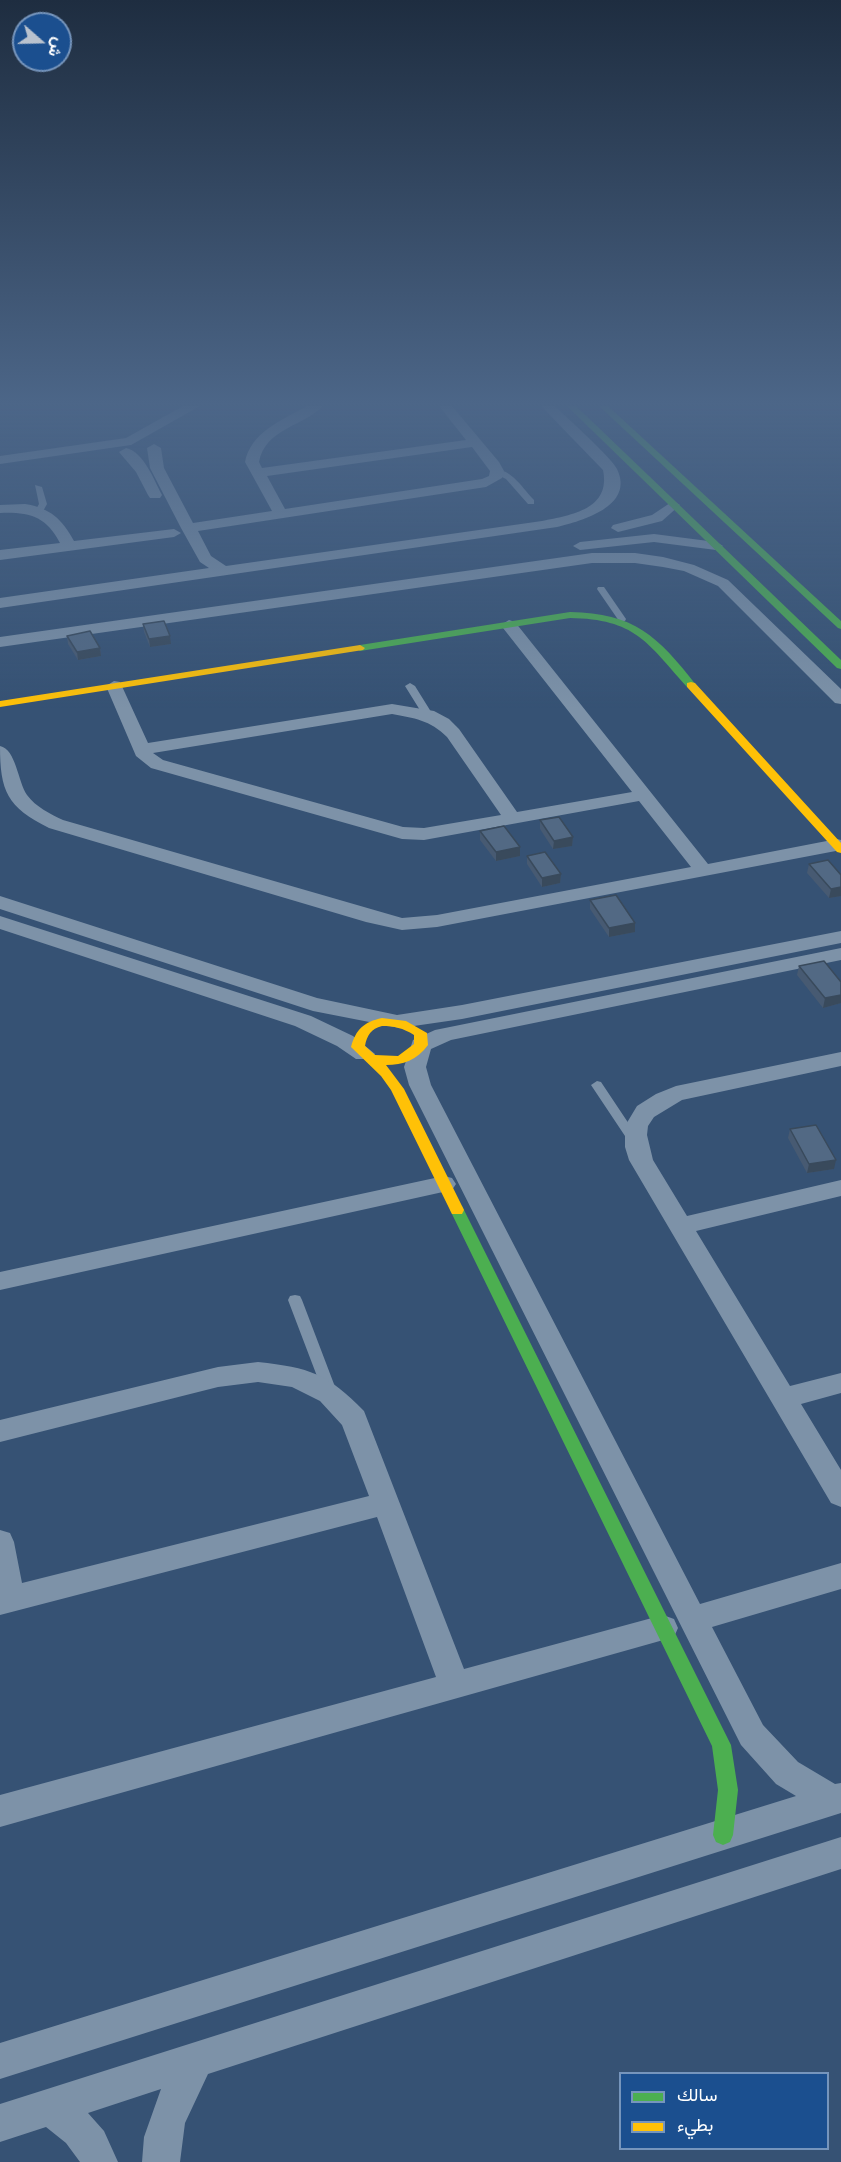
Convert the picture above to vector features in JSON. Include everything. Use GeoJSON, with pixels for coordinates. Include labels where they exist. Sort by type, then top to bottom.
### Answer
{"type":"FeatureCollection","features":[{"type":"Feature","properties":{"kind":"street"},"geometry":{"type":"LineString","coordinates":[[166,507],[181,530],[205,559],[224,571]]}},
{"type":"Feature","properties":{"kind":"street"},"geometry":{"type":"LineString","coordinates":[[172,507],[181,530],[190,567],[183,577]]}},
{"type":"Feature","properties":{"kind":"street"},"geometry":{"type":"LineString","coordinates":[[277,507],[281,514]]}},
{"type":"Feature","properties":{"kind":"street"},"geometry":{"type":"LineString","coordinates":[[0,555],[332,507]]}},
{"type":"Feature","properties":{"kind":"street"},"geometry":{"type":"LineString","coordinates":[[0,617],[471,542],[558,523],[583,515],[598,507]]}},
{"type":"Feature","properties":{"kind":"street"},"geometry":{"type":"LineString","coordinates":[[0,603],[224,571],[643,524],[657,518],[671,507]]}},
{"type":"Feature","properties":{"kind":"street"},"geometry":{"type":"LineString","coordinates":[[675,507],[841,666]]}},
{"type":"Feature","properties":{"kind":"street"},"geometry":{"type":"LineString","coordinates":[[712,507],[841,626]]}},
{"type":"Feature","properties":{"kind":"street"},"geometry":{"type":"LineString","coordinates":[[0,509],[39,511],[51,517],[58,524],[69,546]]}},
{"type":"Feature","properties":{"kind":"street"},"geometry":{"type":"LineString","coordinates":[[0,642],[163,612],[258,589],[633,538],[675,539],[716,546]]}},
{"type":"Feature","properties":{"kind":"street"},"geometry":{"type":"LineString","coordinates":[[0,630],[163,612],[592,558],[649,560],[696,571],[732,589],[841,699]]}},
{"type":"Feature","properties":{"kind":"street"},"geometry":{"type":"LineString","coordinates":[[0,704],[588,614],[622,619],[637,626],[646,635],[839,848]]}},
{"type":"Feature","properties":{"kind":"street"},"geometry":{"type":"LineString","coordinates":[[509,625],[704,870]]}},
{"type":"Feature","properties":{"kind":"street"},"geometry":{"type":"LineString","coordinates":[[114,686],[142,750],[150,760],[402,833],[424,834],[644,795]]}},
{"type":"Feature","properties":{"kind":"street"},"geometry":{"type":"LineString","coordinates":[[142,750],[366,711],[392,709],[428,715],[443,723],[453,733],[513,819]]}},
{"type":"Feature","properties":{"kind":"street"},"geometry":{"type":"LineString","coordinates":[[0,751],[13,792],[19,800],[31,811],[56,824],[384,921],[402,924],[437,921],[704,870],[839,848]]}},
{"type":"Feature","properties":{"kind":"street"},"geometry":{"type":"LineString","coordinates":[[0,902],[313,1004],[395,1021],[420,1033],[421,1047],[415,1067],[420,1085],[752,1734],[787,1773],[837,1799]]}},
{"type":"Feature","properties":{"kind":"street"},"geometry":{"type":"LineString","coordinates":[[0,922],[303,1021],[325,1030],[368,1056],[393,1062],[414,1055],[421,1047],[456,1031],[841,954]]}},
{"type":"Feature","properties":{"kind":"street"},"geometry":{"type":"LineString","coordinates":[[723,1835],[729,1813],[727,1767],[721,1745],[397,1089],[358,1047],[357,1039],[361,1031],[369,1025],[462,1012],[841,937]]}},
{"type":"Feature","properties":{"kind":"street"},"geometry":{"type":"LineString","coordinates":[[841,1059],[676,1094],[652,1104],[637,1120],[633,1140],[641,1160],[841,1495]]}},
{"type":"Feature","properties":{"kind":"street"},"geometry":{"type":"LineString","coordinates":[[0,1281],[444,1184]]}},
{"type":"Feature","properties":{"kind":"street"},"geometry":{"type":"LineString","coordinates":[[681,1226],[841,1188]]}},
{"type":"Feature","properties":{"kind":"street"},"geometry":{"type":"LineString","coordinates":[[0,1431],[218,1377],[258,1372],[297,1377],[330,1394],[354,1419],[454,1686]]}},
{"type":"Feature","properties":{"kind":"street"},"geometry":{"type":"LineString","coordinates":[[783,1398],[841,1383]]}},
{"type":"Feature","properties":{"kind":"street"},"geometry":{"type":"LineString","coordinates":[[0,1542],[5,1601],[386,1503]]}},
{"type":"Feature","properties":{"kind":"street"},"geometry":{"type":"LineString","coordinates":[[693,1619],[841,1576]]}},
{"type":"Feature","properties":{"kind":"street"},"geometry":{"type":"LineString","coordinates":[[0,1811],[663,1628]]}},
{"type":"Feature","properties":{"kind":"street"},"geometry":{"type":"LineString","coordinates":[[0,2061],[837,1799]]}},
{"type":"Feature","properties":{"kind":"street"},"geometry":{"type":"LineString","coordinates":[[0,2123],[841,1853]]}},
{"type":"Feature","properties":{"kind":"street"},"geometry":{"type":"LineString","coordinates":[[161,2162],[166,2123],[178,2091],[195,2062]]}},
{"type":"Feature","properties":{"kind":"street"},"geometry":{"type":"LineString","coordinates":[[50,2108],[75,2122],[93,2146],[99,2162]]}},
{"type":"Feature","properties":{"kind":"lane"},"geometry":{"type":"LineString","coordinates":[[39,511],[41,507]]}},
{"type":"Feature","properties":{"kind":"lane"},"geometry":{"type":"LineString","coordinates":[[602,589],[622,619]]}},
{"type":"Feature","properties":{"kind":"lane"},"geometry":{"type":"LineString","coordinates":[[410,686],[428,715]]}},
{"type":"Feature","properties":{"kind":"lane"},"geometry":{"type":"LineString","coordinates":[[597,1085],[633,1140]]}},
{"type":"Feature","properties":{"kind":"lane"},"geometry":{"type":"LineString","coordinates":[[295,1300],[330,1394]]}},
{"type":"Feature","properties":{"kind":"building"},"geometry":{"type":"Polygon","coordinates":[[[164,621],[170,636],[149,639],[143,624],[164,621]]]}},
{"type":"Feature","properties":{"kind":"building"},"geometry":{"type":"Polygon","coordinates":[[[90,631],[100,648],[77,652],[67,636],[90,631]]]}},
{"type":"Feature","properties":{"kind":"building"},"geometry":{"type":"Polygon","coordinates":[[[559,817],[573,837],[554,841],[540,820],[559,817]]]}},
{"type":"Feature","properties":{"kind":"building"},"geometry":{"type":"Polygon","coordinates":[[[504,826],[520,847],[496,852],[480,831],[504,826]]]}},
{"type":"Feature","properties":{"kind":"building"},"geometry":{"type":"Polygon","coordinates":[[[545,852],[561,874],[542,878],[527,856],[545,852]]]}},
{"type":"Feature","properties":{"kind":"building"},"geometry":{"type":"Polygon","coordinates":[[[828,860],[841,875],[841,887],[831,889],[809,864],[828,860]]]}},
{"type":"Feature","properties":{"kind":"building"},"geometry":{"type":"Polygon","coordinates":[[[616,895],[635,923],[609,928],[590,900],[616,895]]]}},
{"type":"Feature","properties":{"kind":"building"},"geometry":{"type":"Polygon","coordinates":[[[824,961],[841,982],[841,995],[825,998],[799,966],[824,961]]]}},
{"type":"Feature","properties":{"kind":"building"},"geometry":{"type":"Polygon","coordinates":[[[816,1125],[836,1160],[809,1164],[790,1129],[816,1125]]]}},
{"type":"Feature","properties":{"kind":"traffic: fast"},"geometry":{"type":"LineString","coordinates":[[676,507],[841,666]]}},
{"type":"Feature","properties":{"kind":"traffic: fast"},"geometry":{"type":"LineString","coordinates":[[712,507],[841,626]]}},
{"type":"Feature","properties":{"kind":"traffic: fast"},"geometry":{"type":"LineString","coordinates":[[360,648],[570,615],[593,615],[611,618],[640,632],[691,685]]}},
{"type":"Feature","properties":{"kind":"traffic: fast"},"geometry":{"type":"LineString","coordinates":[[457,1210],[721,1745],[728,1790],[723,1835]]}},
{"type":"Feature","properties":{"kind":"traffic: slow"},"geometry":{"type":"LineString","coordinates":[[0,704],[360,648]]}},
{"type":"Feature","properties":{"kind":"traffic: slow"},"geometry":{"type":"LineString","coordinates":[[691,685],[841,850]]}},
{"type":"Feature","properties":{"kind":"traffic: slow"},"geometry":{"type":"LineString","coordinates":[[372,1059],[393,1061],[411,1055],[421,1045],[420,1033],[392,1022],[373,1024],[361,1036],[358,1047],[386,1073],[397,1089],[457,1210]]}}]}
